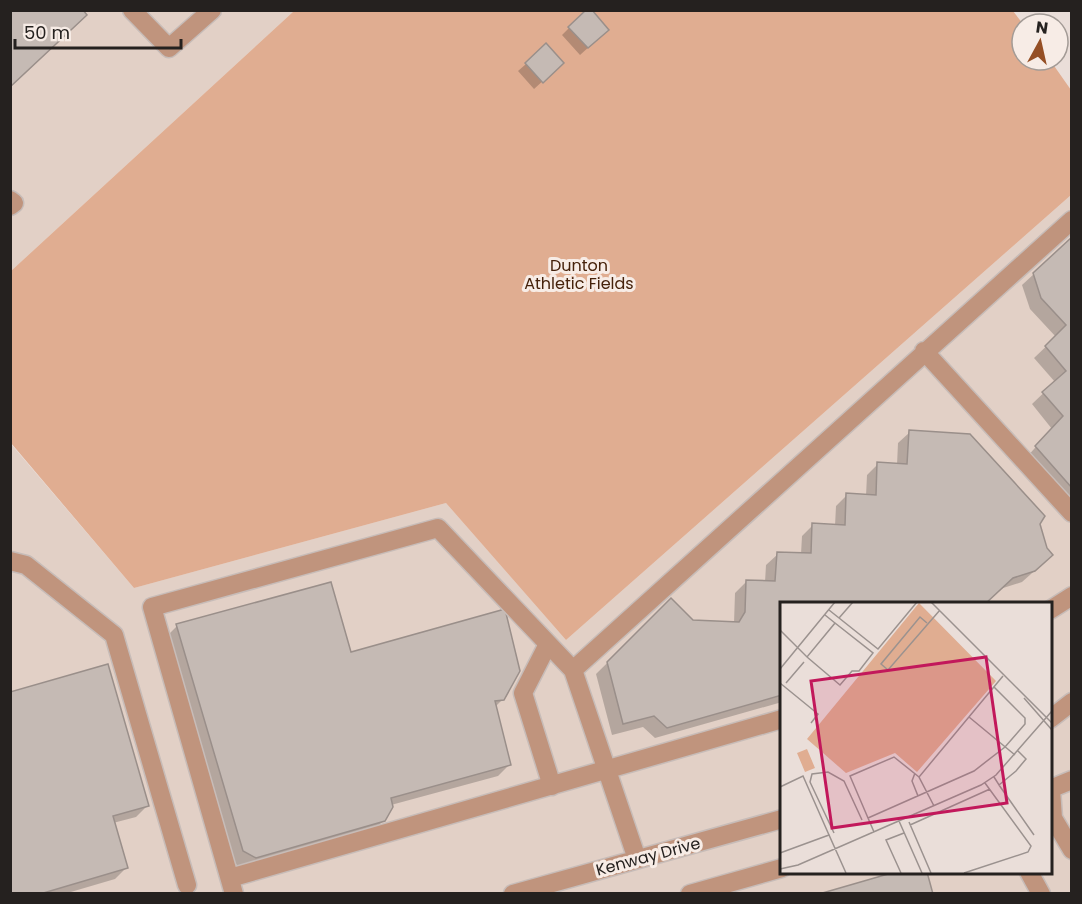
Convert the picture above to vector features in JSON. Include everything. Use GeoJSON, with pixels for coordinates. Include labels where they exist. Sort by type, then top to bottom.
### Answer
{"type":"FeatureCollection","features":[{"type":"Feature","properties":{"kind":"street"},"geometry":{"type":"LineString","coordinates":[[132,10],[169,48],[212,10]]}},
{"type":"Feature","properties":{"kind":"street"},"geometry":{"type":"LineString","coordinates":[[10,200],[14,203],[10,206]]}},
{"type":"Feature","properties":{"kind":"street"},"geometry":{"type":"LineString","coordinates":[[573,670],[1071,220]]}},
{"type":"Feature","properties":{"kind":"street"},"geometry":{"type":"LineString","coordinates":[[924,351],[1071,513]]}},
{"type":"Feature","properties":{"kind":"street"},"geometry":{"type":"LineString","coordinates":[[637,859],[608,770],[573,670],[438,528],[152,608],[232,886],[552,786],[608,770],[780,720]]}},
{"type":"Feature","properties":{"kind":"street"},"geometry":{"type":"LineString","coordinates":[[10,561],[26,565],[114,635],[187,885]]}},
{"type":"Feature","properties":{"kind":"street"},"geometry":{"type":"LineString","coordinates":[[1052,609],[1071,596]]}},
{"type":"Feature","properties":{"kind":"street"},"geometry":{"type":"LineString","coordinates":[[548,644],[523,693],[552,786]]}},
{"type":"Feature","properties":{"kind":"street"},"geometry":{"type":"LineString","coordinates":[[1052,717],[1071,702]]}},
{"type":"Feature","properties":{"kind":"street"},"geometry":{"type":"LineString","coordinates":[[1052,789],[1071,780]]}},
{"type":"Feature","properties":{"kind":"street"},"geometry":{"type":"LineString","coordinates":[[1052,804],[1053,818],[1071,850]]}},
{"type":"Feature","properties":{"kind":"street","name":"Kenway Drive"},"geometry":{"type":"LineString","coordinates":[[513,894],[780,820]]}},
{"type":"Feature","properties":{"kind":"street"},"geometry":{"type":"LineString","coordinates":[[690,894],[780,869]]}},
{"type":"Feature","properties":{"kind":"street"},"geometry":{"type":"LineString","coordinates":[[1030,874],[1041,894]]}},
{"type":"Feature","properties":{"kind":"shaded area"},"geometry":{"type":"Polygon","coordinates":[[[11,11],[294,11],[11,271],[11,11]]]}},
{"type":"Feature","properties":{"kind":"shaded area"},"geometry":{"type":"Polygon","coordinates":[[[1071,195],[1071,893],[11,893],[10,443],[134,588],[446,503],[566,640],[1071,195]]]}},
{"type":"Feature","properties":{"kind":"green space","name":"Dunton Athletic Fields"},"geometry":{"type":"Polygon","coordinates":[[[294,11],[1013,11],[1010,12],[1010,72],[1058,72],[1071,90],[1071,195],[566,640],[446,503],[134,588],[11,443],[11,271],[294,11]]]}},
{"type":"Feature","properties":{"kind":"building"},"geometry":{"type":"Polygon","coordinates":[[[10,10],[83,10],[87,15],[10,87],[10,10]]]}},
{"type":"Feature","properties":{"kind":"building"},"geometry":{"type":"Polygon","coordinates":[[[586,10],[592,10],[609,30],[588,48],[568,27],[586,10]]]}},
{"type":"Feature","properties":{"kind":"building"},"geometry":{"type":"Polygon","coordinates":[[[546,43],[564,63],[543,83],[525,63],[546,43]]]}},
{"type":"Feature","properties":{"kind":"building"},"geometry":{"type":"Polygon","coordinates":[[[1072,237],[1072,488],[1035,446],[1063,416],[1042,392],[1066,371],[1045,346],[1066,325],[1041,298],[1033,273],[1072,237]]]}},
{"type":"Feature","properties":{"kind":"building"},"geometry":{"type":"Polygon","coordinates":[[[909,430],[970,434],[1045,516],[1040,524],[1047,548],[1053,555],[1035,571],[1013,578],[987,602],[780,602],[780,696],[667,728],[654,716],[623,724],[607,662],[671,598],[693,620],[739,622],[745,612],[746,580],[775,581],[777,552],[811,553],[812,523],[845,525],[846,493],[876,495],[877,462],[907,464],[909,430]]]}},
{"type":"Feature","properties":{"kind":"building"},"geometry":{"type":"Polygon","coordinates":[[[331,582],[351,652],[505,609],[520,671],[504,700],[495,701],[511,765],[391,798],[393,807],[385,821],[256,858],[243,851],[176,624],[331,582]]]}},
{"type":"Feature","properties":{"kind":"building"},"geometry":{"type":"Polygon","coordinates":[[[108,664],[149,806],[113,816],[128,868],[40,894],[10,894],[10,692],[108,664]]]}},
{"type":"Feature","properties":{"kind":"building"},"geometry":{"type":"Polygon","coordinates":[[[888,874],[928,874],[933,894],[819,894],[888,874]]]}}]}
